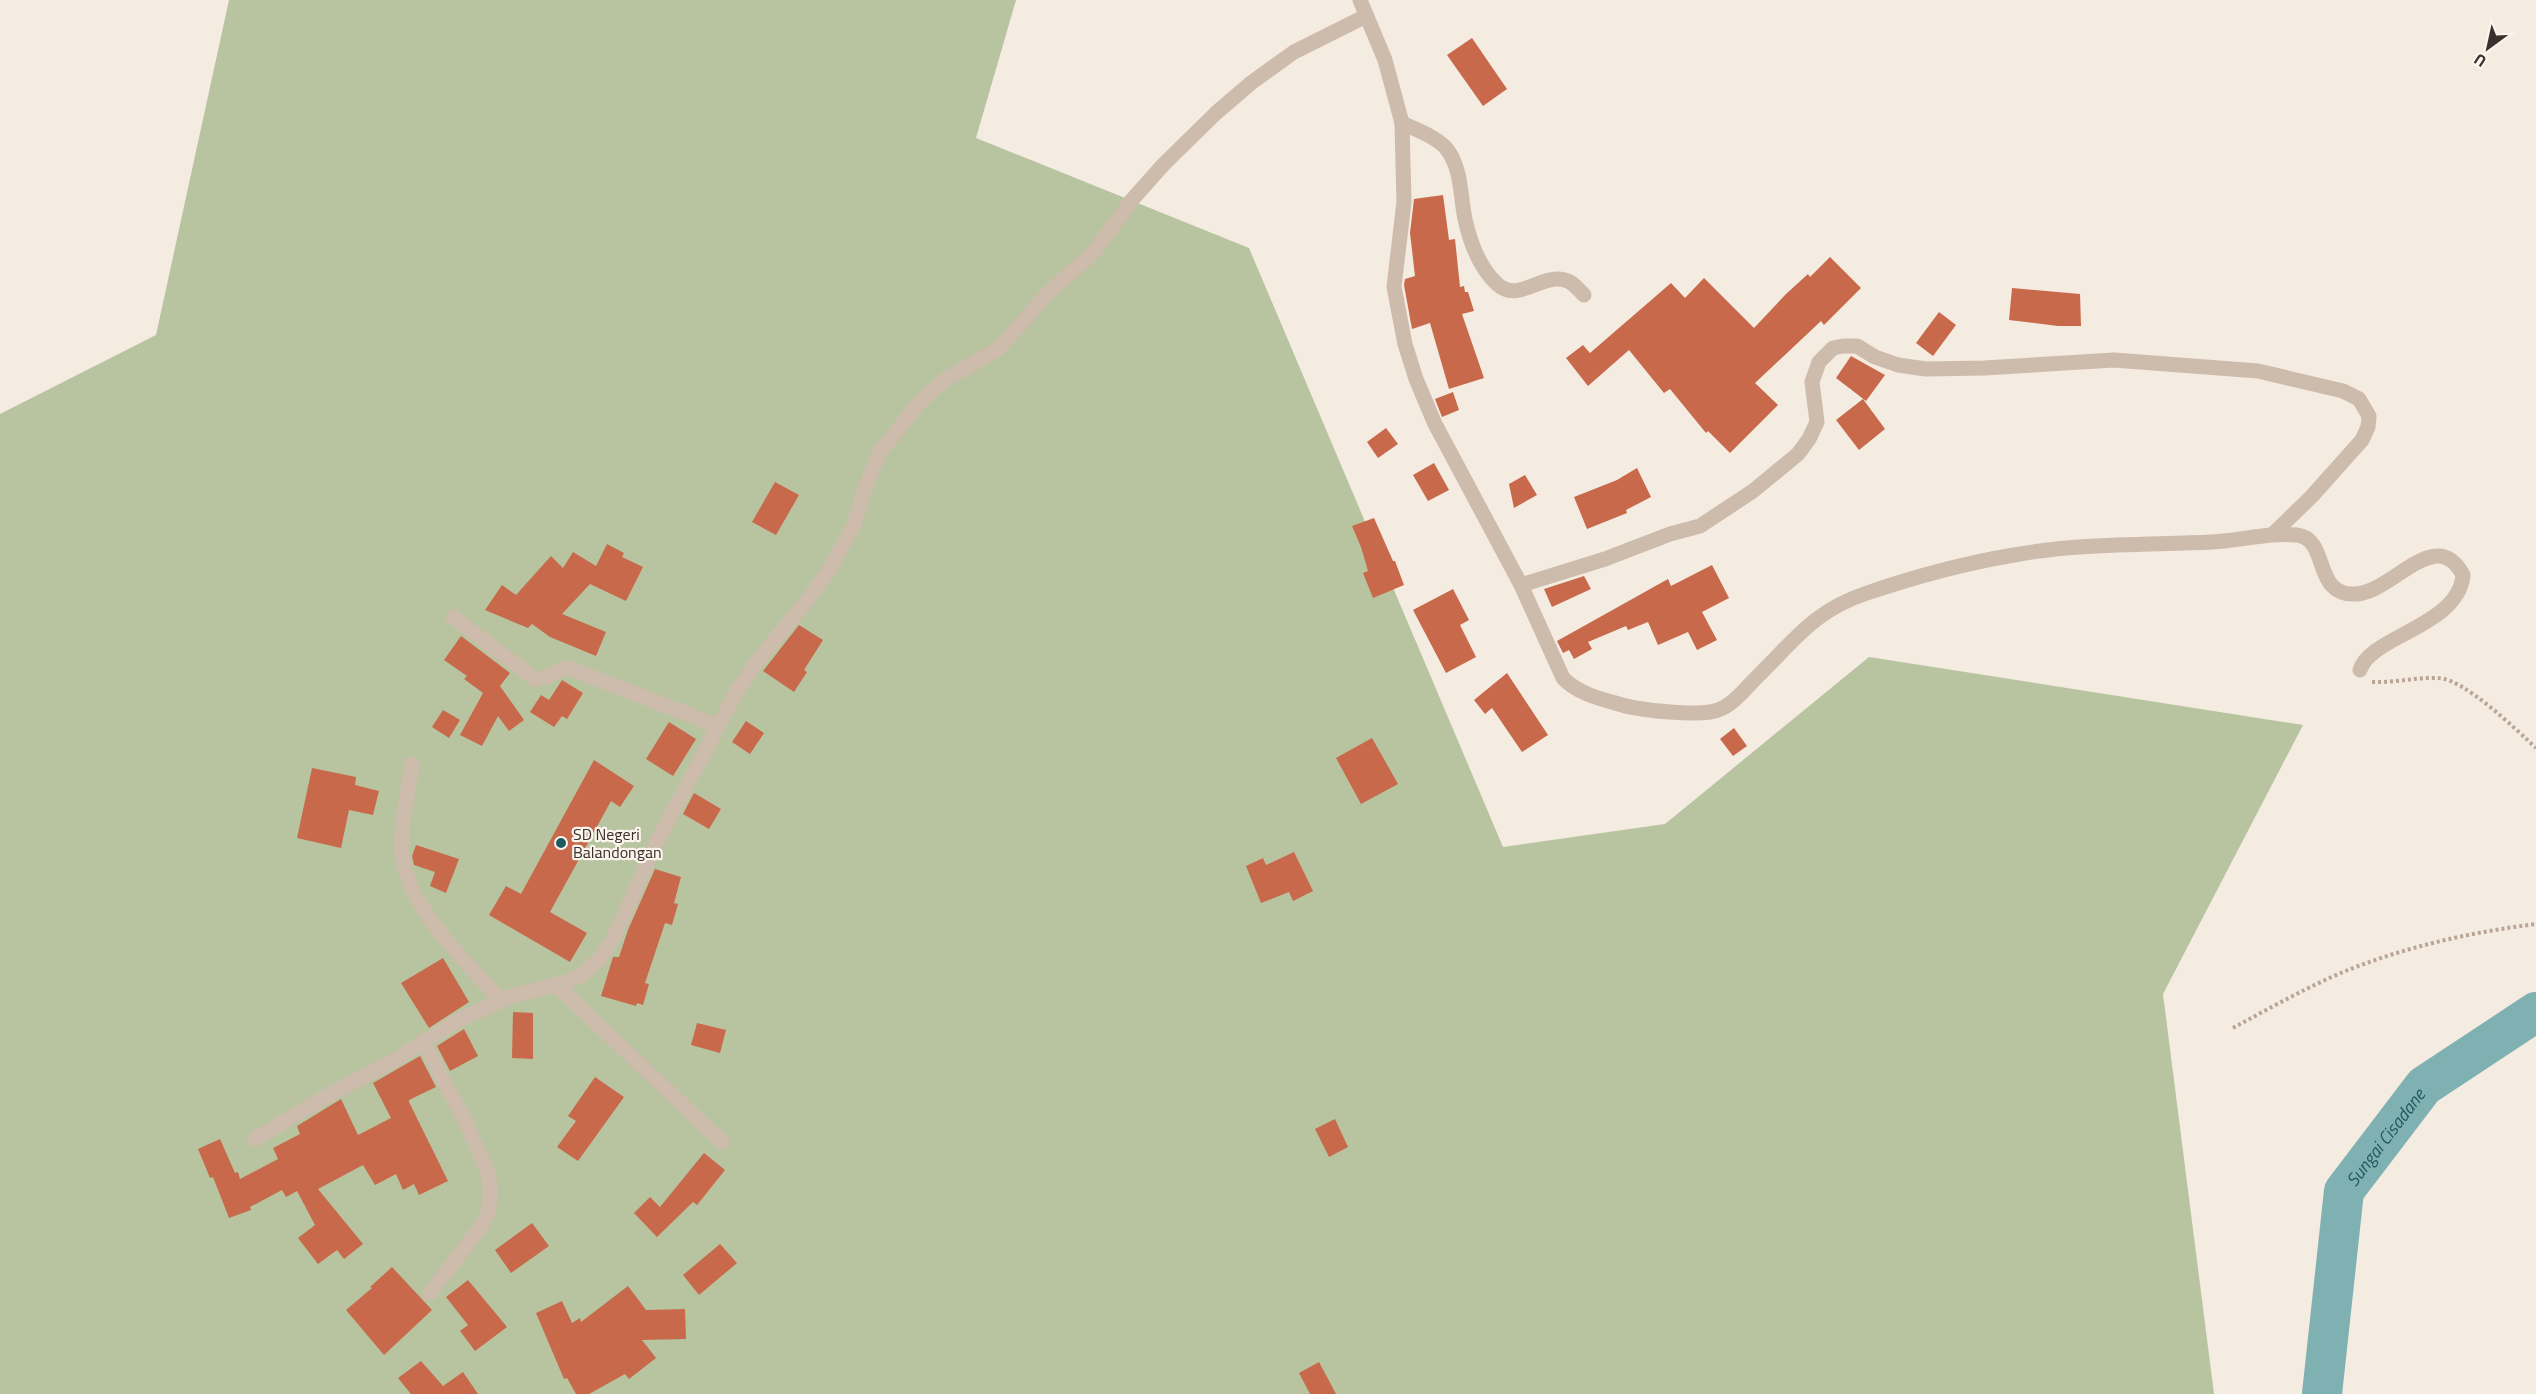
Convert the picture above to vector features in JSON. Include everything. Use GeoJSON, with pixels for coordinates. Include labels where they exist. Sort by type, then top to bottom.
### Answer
{"type":"FeatureCollection","features":[{"type":"Feature","properties":{"kind":"street"},"geometry":{"type":"LineString","coordinates":[[255,1140],[337,1090],[395,1060],[461,1019],[501,1000],[580,976],[591,968],[606,951],[661,835],[718,726],[758,660],[810,597],[829,570],[854,525],[865,488],[880,452],[917,405],[943,381],[998,349],[1049,292],[1094,252],[1131,201],[1174,152],[1224,105],[1360,5],[1385,60],[1402,123],[1404,202],[1394,287],[1405,344],[1416,379],[1435,424],[1521,585],[1563,678],[1575,689],[1638,709],[1717,711],[1740,694],[1812,620],[1844,602],[1866,593],[2015,554],[2073,548],[2222,541],[2274,533],[2300,535],[2310,540],[2317,551],[2324,577],[2347,594],[2378,588],[2432,555],[2447,557],[2463,575],[2462,583],[2447,605],[2431,620],[2367,658],[2360,670]]}},
{"type":"Feature","properties":{"kind":"street"},"geometry":{"type":"LineString","coordinates":[[1402,123],[1429,136],[1445,148],[1455,164],[1465,220],[1475,251],[1486,274],[1499,287],[1508,292],[1517,293],[1552,279],[1570,282],[1584,295]]}},
{"type":"Feature","properties":{"kind":"street"},"geometry":{"type":"LineString","coordinates":[[1521,585],[1700,526],[1753,491],[1798,454],[1809,439],[1817,422],[1812,382],[1819,362],[1833,348],[1843,346],[1857,346],[1875,357],[1898,365],[1926,369],[2114,360],[2258,371],[2343,391],[2359,399],[2369,416],[2368,428],[2362,440],[2312,496],[2274,533]]}},
{"type":"Feature","properties":{"kind":"street"},"geometry":{"type":"LineString","coordinates":[[453,617],[535,679],[543,679],[559,669],[571,669],[718,726]]}},
{"type":"Feature","properties":{"kind":"street"},"geometry":{"type":"LineString","coordinates":[[412,764],[402,842],[404,865],[412,891],[452,947],[501,1000]]}},
{"type":"Feature","properties":{"kind":"street"},"geometry":{"type":"LineString","coordinates":[[556,985],[722,1142]]}},
{"type":"Feature","properties":{"kind":"street"},"geometry":{"type":"LineString","coordinates":[[423,1041],[465,1121],[489,1174],[490,1193],[489,1211],[482,1225],[430,1293]]}},
{"type":"Feature","properties":{"kind":"path"},"geometry":{"type":"LineString","coordinates":[[2360,670],[2362,676],[2373,682],[2390,683],[2440,677],[2460,685],[2536,748]]}},
{"type":"Feature","properties":{"kind":"path"},"geometry":{"type":"LineString","coordinates":[[2233,1028],[2326,981],[2380,959],[2466,934],[2536,924]]}},
{"type":"Feature","properties":{"kind":"green space"},"geometry":{"type":"Polygon","coordinates":[[[229,0],[1016,0],[976,138],[1249,248],[1503,847],[1665,824],[1869,657],[2303,725],[2163,994],[2214,1394],[0,1394],[0,414],[156,335],[229,0]]]}},
{"type":"Feature","properties":{"kind":"building"},"geometry":{"type":"Polygon","coordinates":[[[1472,38],[1507,89],[1483,106],[1447,55],[1472,38]]]}},
{"type":"Feature","properties":{"kind":"building"},"geometry":{"type":"Polygon","coordinates":[[[1443,195],[1449,240],[1455,239],[1460,287],[1464,286],[1465,292],[1468,292],[1474,311],[1462,314],[1484,378],[1449,389],[1430,323],[1412,329],[1404,285],[1405,279],[1415,276],[1410,233],[1414,199],[1443,195]]]}},
{"type":"Feature","properties":{"kind":"building"},"geometry":{"type":"Polygon","coordinates":[[[1830,257],[1861,288],[1824,325],[1821,321],[1755,383],[1778,405],[1730,453],[1708,431],[1706,433],[1670,389],[1664,393],[1629,350],[1588,386],[1566,358],[1583,345],[1590,353],[1671,283],[1685,298],[1704,278],[1754,328],[1786,294],[1808,274],[1810,277],[1830,257]]]}},
{"type":"Feature","properties":{"kind":"building"},"geometry":{"type":"Polygon","coordinates":[[[2012,288],[2080,294],[2081,326],[2058,326],[2009,320],[2012,288]]]}},
{"type":"Feature","properties":{"kind":"building"},"geometry":{"type":"Polygon","coordinates":[[[1939,312],[1956,325],[1933,356],[1916,343],[1939,312]]]}},
{"type":"Feature","properties":{"kind":"building"},"geometry":{"type":"Polygon","coordinates":[[[1851,356],[1885,375],[1866,401],[1836,378],[1851,356]]]}},
{"type":"Feature","properties":{"kind":"building"},"geometry":{"type":"Polygon","coordinates":[[[1453,392],[1459,410],[1442,417],[1435,399],[1453,392]]]}},
{"type":"Feature","properties":{"kind":"building"},"geometry":{"type":"Polygon","coordinates":[[[1863,399],[1885,429],[1859,450],[1836,420],[1863,399]]]}},
{"type":"Feature","properties":{"kind":"building"},"geometry":{"type":"Polygon","coordinates":[[[1386,428],[1398,444],[1378,458],[1367,442],[1386,428]]]}},
{"type":"Feature","properties":{"kind":"building"},"geometry":{"type":"Polygon","coordinates":[[[1434,463],[1449,490],[1428,501],[1413,475],[1434,463]]]}},
{"type":"Feature","properties":{"kind":"building"},"geometry":{"type":"Polygon","coordinates":[[[1637,468],[1651,497],[1626,510],[1627,513],[1587,529],[1574,497],[1617,480],[1637,468]]]}},
{"type":"Feature","properties":{"kind":"building"},"geometry":{"type":"Polygon","coordinates":[[[1525,475],[1537,495],[1514,508],[1509,484],[1525,475]]]}},
{"type":"Feature","properties":{"kind":"building"},"geometry":{"type":"Polygon","coordinates":[[[775,482],[799,495],[776,535],[752,522],[775,482]]]}},
{"type":"Feature","properties":{"kind":"building"},"geometry":{"type":"Polygon","coordinates":[[[1374,518],[1404,585],[1373,598],[1363,573],[1368,571],[1361,547],[1352,526],[1374,518]]]}},
{"type":"Feature","properties":{"kind":"building"},"geometry":{"type":"Polygon","coordinates":[[[607,544],[624,553],[622,557],[643,567],[626,601],[590,584],[562,614],[606,632],[596,656],[550,637],[532,624],[528,628],[485,610],[502,585],[516,595],[551,556],[563,568],[573,552],[596,566],[607,544]]]}},
{"type":"Feature","properties":{"kind":"building"},"geometry":{"type":"Polygon","coordinates":[[[1712,565],[1729,598],[1702,612],[1717,640],[1697,650],[1688,632],[1658,645],[1648,622],[1628,630],[1626,626],[1588,642],[1592,649],[1574,659],[1569,650],[1563,653],[1557,641],[1668,579],[1671,586],[1712,565]]]}},
{"type":"Feature","properties":{"kind":"building"},"geometry":{"type":"Polygon","coordinates":[[[1584,576],[1591,589],[1552,607],[1544,589],[1584,576]]]}},
{"type":"Feature","properties":{"kind":"building"},"geometry":{"type":"Polygon","coordinates":[[[1453,589],[1469,620],[1460,625],[1476,657],[1446,673],[1413,610],[1453,589]]]}},
{"type":"Feature","properties":{"kind":"building"},"geometry":{"type":"Polygon","coordinates":[[[799,625],[823,640],[804,670],[807,672],[794,692],[763,671],[799,625]]]}},
{"type":"Feature","properties":{"kind":"building"},"geometry":{"type":"Polygon","coordinates":[[[461,636],[510,673],[500,686],[524,720],[509,731],[498,716],[482,746],[460,735],[483,693],[464,679],[467,676],[444,660],[461,636]]]}},
{"type":"Feature","properties":{"kind":"building"},"geometry":{"type":"Polygon","coordinates":[[[1507,673],[1548,735],[1522,752],[1492,708],[1485,714],[1474,700],[1507,673]]]}},
{"type":"Feature","properties":{"kind":"building"},"geometry":{"type":"Polygon","coordinates":[[[562,680],[583,693],[567,719],[562,716],[554,727],[530,712],[541,695],[549,700],[562,680]]]}},
{"type":"Feature","properties":{"kind":"building"},"geometry":{"type":"Polygon","coordinates":[[[443,710],[460,720],[449,738],[432,727],[443,710]]]}},
{"type":"Feature","properties":{"kind":"building"},"geometry":{"type":"Polygon","coordinates":[[[746,721],[764,733],[750,754],[732,742],[746,721]]]}},
{"type":"Feature","properties":{"kind":"building"},"geometry":{"type":"Polygon","coordinates":[[[669,722],[696,739],[673,776],[646,759],[669,722]]]}},
{"type":"Feature","properties":{"kind":"building"},"geometry":{"type":"Polygon","coordinates":[[[1734,728],[1747,746],[1733,756],[1720,739],[1734,728]]]}},
{"type":"Feature","properties":{"kind":"building"},"geometry":{"type":"Polygon","coordinates":[[[1372,738],[1398,784],[1361,804],[1336,758],[1372,738]]]}},
{"type":"Feature","properties":{"kind":"building"},"geometry":{"type":"Polygon","coordinates":[[[594,760],[634,786],[620,807],[611,801],[550,912],[587,933],[570,962],[489,915],[506,886],[521,894],[594,760]]]}},
{"type":"Feature","properties":{"kind":"building"},"geometry":{"type":"Polygon","coordinates":[[[312,768],[356,777],[355,785],[379,791],[373,815],[349,810],[341,848],[297,838],[312,768]]]}},
{"type":"Feature","properties":{"kind":"building"},"geometry":{"type":"Polygon","coordinates":[[[694,793],[721,809],[709,829],[683,814],[694,793]]]}},
{"type":"Feature","properties":{"kind":"building"},"geometry":{"type":"Polygon","coordinates":[[[416,845],[459,859],[446,893],[430,886],[435,872],[414,865],[412,856],[416,845]]]}},
{"type":"Feature","properties":{"kind":"building"},"geometry":{"type":"Polygon","coordinates":[[[1294,852],[1313,891],[1293,901],[1289,892],[1261,903],[1246,866],[1263,858],[1266,865],[1294,852]]]}},
{"type":"Feature","properties":{"kind":"building"},"geometry":{"type":"Polygon","coordinates":[[[655,869],[681,877],[674,903],[678,904],[672,925],[665,923],[645,983],[649,984],[643,1005],[637,1003],[636,1006],[601,996],[613,957],[619,957],[628,930],[655,869]]]}},
{"type":"Feature","properties":{"kind":"building"},"geometry":{"type":"Polygon","coordinates":[[[443,958],[469,1002],[429,1028],[401,983],[443,958]]]}},
{"type":"Feature","properties":{"kind":"building"},"geometry":{"type":"Polygon","coordinates":[[[513,1012],[533,1013],[533,1059],[512,1058],[513,1012]]]}},
{"type":"Feature","properties":{"kind":"building"},"geometry":{"type":"Polygon","coordinates":[[[697,1023],[726,1030],[720,1053],[691,1045],[697,1023]]]}},
{"type":"Feature","properties":{"kind":"building"},"geometry":{"type":"Polygon","coordinates":[[[464,1029],[478,1056],[450,1071],[437,1046],[464,1029]]]}},
{"type":"Feature","properties":{"kind":"building"},"geometry":{"type":"Polygon","coordinates":[[[420,1056],[436,1087],[409,1102],[448,1181],[419,1195],[414,1184],[403,1190],[396,1174],[375,1185],[363,1165],[318,1189],[363,1244],[344,1259],[337,1250],[318,1264],[298,1238],[315,1225],[297,1191],[286,1197],[282,1190],[250,1207],[251,1210],[229,1218],[213,1177],[210,1178],[198,1149],[220,1139],[240,1179],[278,1159],[273,1148],[300,1134],[297,1126],[341,1099],[358,1135],[391,1118],[373,1083],[420,1056]]]}},
{"type":"Feature","properties":{"kind":"building"},"geometry":{"type":"Polygon","coordinates":[[[595,1077],[624,1097],[578,1161],[557,1147],[576,1121],[568,1116],[595,1077]]]}},
{"type":"Feature","properties":{"kind":"building"},"geometry":{"type":"Polygon","coordinates":[[[1335,1119],[1348,1147],[1329,1157],[1315,1129],[1335,1119]]]}},
{"type":"Feature","properties":{"kind":"building"},"geometry":{"type":"Polygon","coordinates":[[[704,1153],[725,1170],[697,1205],[693,1202],[657,1237],[634,1213],[650,1197],[660,1207],[704,1153]]]}},
{"type":"Feature","properties":{"kind":"building"},"geometry":{"type":"Polygon","coordinates":[[[532,1223],[549,1246],[511,1273],[495,1250],[532,1223]]]}},
{"type":"Feature","properties":{"kind":"building"},"geometry":{"type":"Polygon","coordinates":[[[720,1244],[737,1263],[699,1295],[683,1275],[720,1244]]]}},
{"type":"Feature","properties":{"kind":"building"},"geometry":{"type":"Polygon","coordinates":[[[392,1267],[432,1310],[384,1355],[346,1310],[392,1267]]]}},
{"type":"Feature","properties":{"kind":"building"},"geometry":{"type":"Polygon","coordinates":[[[468,1280],[507,1327],[475,1351],[460,1331],[468,1325],[446,1297],[468,1280]]]}},
{"type":"Feature","properties":{"kind":"building"},"geometry":{"type":"Polygon","coordinates":[[[628,1286],[646,1310],[685,1309],[686,1339],[642,1340],[656,1358],[629,1379],[625,1374],[589,1394],[576,1394],[567,1378],[564,1379],[536,1313],[562,1301],[572,1323],[580,1318],[581,1322],[628,1286]]]}},
{"type":"Feature","properties":{"kind":"building"},"geometry":{"type":"Polygon","coordinates":[[[421,1361],[443,1386],[463,1372],[478,1394],[411,1394],[398,1378],[421,1361]]]}},
{"type":"Feature","properties":{"kind":"building"},"geometry":{"type":"Polygon","coordinates":[[[1319,1362],[1336,1394],[1310,1394],[1299,1373],[1319,1362]]]}},
{"type":"Feature","properties":{"kind":"waterway","name":"Sungai Cisadane"},"geometry":{"type":"LineString","coordinates":[[2322,1394],[2344,1191],[2424,1086],[2536,1012]]}},
{"type":"Feature","properties":{"kind":"place","name":"SD Negeri Balandongan"},"geometry":{"type":"Point","coordinates":[561,843]}}]}
